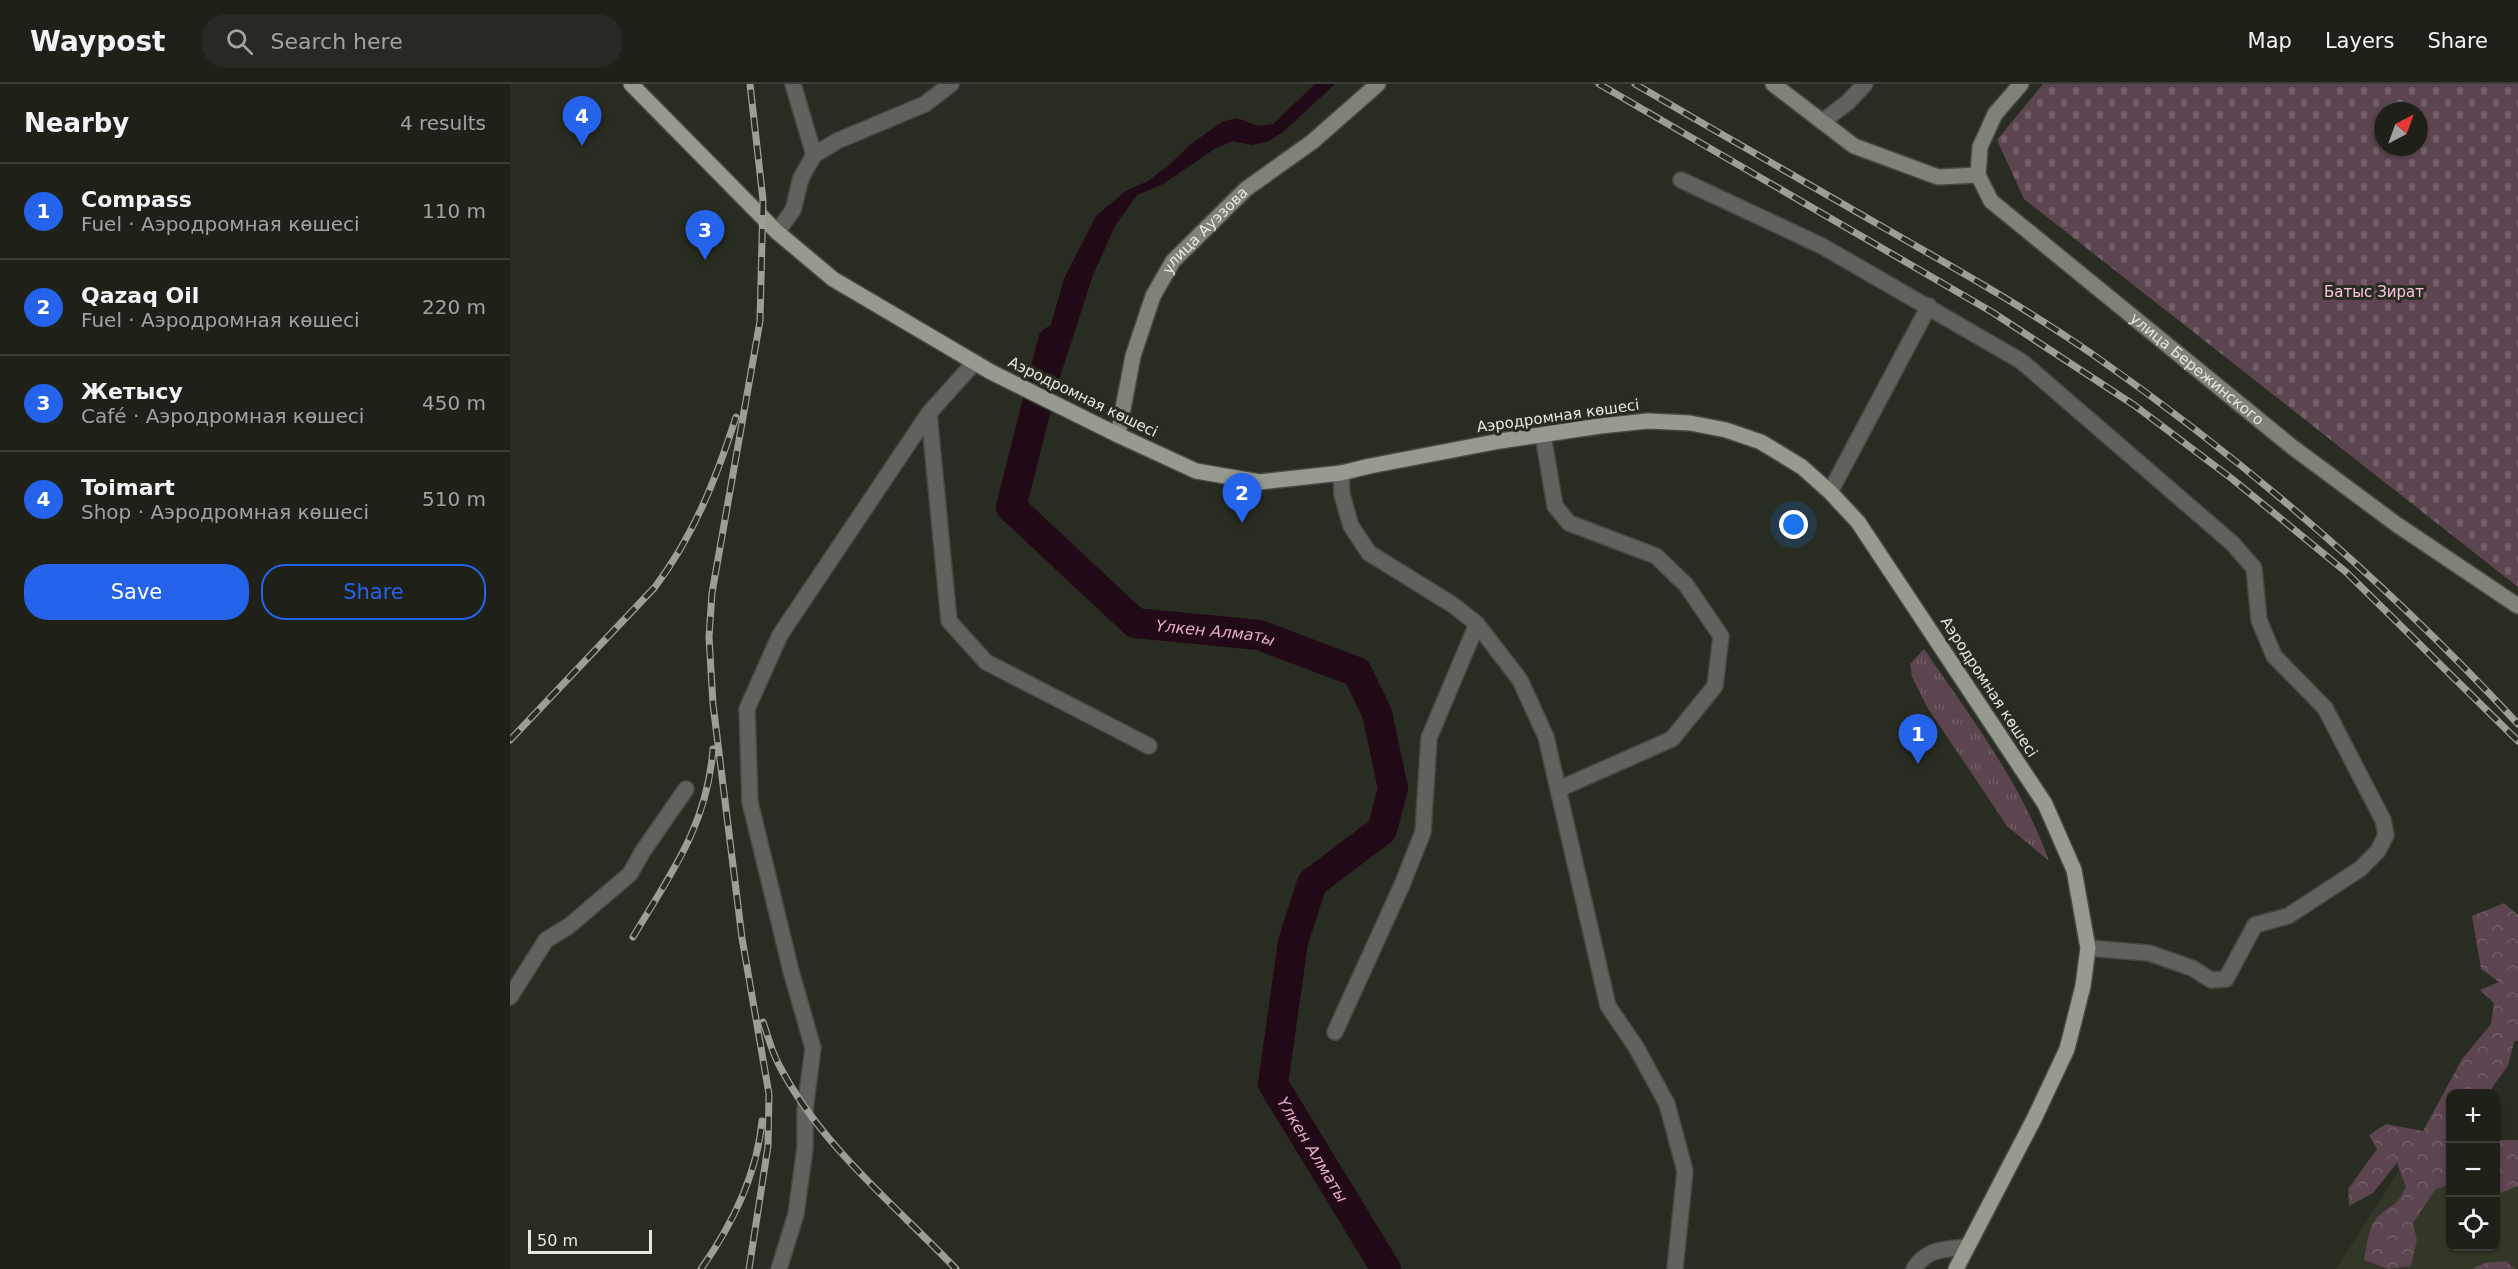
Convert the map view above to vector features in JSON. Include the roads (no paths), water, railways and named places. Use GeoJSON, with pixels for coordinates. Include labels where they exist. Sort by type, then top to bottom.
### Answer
{"type":"FeatureCollection","features":[{"type":"Feature","properties":{"kind":"main road","name":"Аэродромная көшесі"},"geometry":{"type":"LineString","coordinates":[[631,84],[777,232],[833,279],[991,372],[1196,471],[1260,482],[1341,473],[1490,443],[1648,421],[1690,423],[1726,430],[1761,442],[1802,467],[1830,492],[1858,522],[2045,804],[2074,870],[2088,948],[2083,986],[2067,1050],[1956,1269]]}},
{"type":"Feature","properties":{"kind":"main road","name":"улица Ауэзова"},"geometry":{"type":"LineString","coordinates":[[1118,435],[1133,356],[1153,296],[1173,261],[1246,189],[1312,142],[1378,84]]}},
{"type":"Feature","properties":{"kind":"main road"},"geometry":{"type":"LineString","coordinates":[[1773,84],[1854,146],[1938,177],[1978,175],[1980,147],[1985,132],[1995,114],[2021,84]]}},
{"type":"Feature","properties":{"kind":"main road","name":"улица Бережинского"},"geometry":{"type":"LineString","coordinates":[[1978,175],[1990,201],[2291,446],[2396,524],[2518,606]]}},
{"type":"Feature","properties":{"kind":"street"},"geometry":{"type":"LineString","coordinates":[[793,84],[814,155]]}},
{"type":"Feature","properties":{"kind":"street"},"geometry":{"type":"LineString","coordinates":[[777,232],[793,210],[801,178],[814,155],[837,141],[925,104],[951,84]]}},
{"type":"Feature","properties":{"kind":"street"},"geometry":{"type":"LineString","coordinates":[[1822,122],[1848,102],[1865,84]]}},
{"type":"Feature","properties":{"kind":"street"},"geometry":{"type":"LineString","coordinates":[[1681,180],[1822,246],[2021,361],[2247,559],[2254,568],[2259,620],[2274,656],[2325,708],[2383,820],[2386,835],[2378,851],[2360,869],[2288,916],[2255,925],[2226,979],[2211,980],[2192,968],[2150,953],[2088,948]]}},
{"type":"Feature","properties":{"kind":"street"},"geometry":{"type":"LineString","coordinates":[[1830,492],[1929,306]]}},
{"type":"Feature","properties":{"kind":"street"},"geometry":{"type":"LineString","coordinates":[[779,1269],[796,1214],[813,1048],[791,971],[750,802],[747,709],[780,635],[928,413],[975,362]]}},
{"type":"Feature","properties":{"kind":"street"},"geometry":{"type":"LineString","coordinates":[[928,413],[949,621],[986,662],[1149,746]]}},
{"type":"Feature","properties":{"kind":"street"},"geometry":{"type":"LineString","coordinates":[[1543,435],[1555,506],[1569,523],[1656,556],[1686,585],[1721,636],[1715,686],[1672,739],[1559,789]]}},
{"type":"Feature","properties":{"kind":"street"},"geometry":{"type":"LineString","coordinates":[[1341,473],[1342,495],[1351,526],[1369,554],[1453,605],[1477,624],[1520,680],[1546,737],[1608,1006],[1636,1047],[1667,1104],[1685,1171],[1676,1269]]}},
{"type":"Feature","properties":{"kind":"street"},"geometry":{"type":"LineString","coordinates":[[1335,1032],[1402,885],[1423,832],[1429,738],[1477,624]]}},
{"type":"Feature","properties":{"kind":"street"},"geometry":{"type":"LineString","coordinates":[[510,997],[546,940],[569,926],[630,874],[686,789]]}},
{"type":"Feature","properties":{"kind":"street"},"geometry":{"type":"LineString","coordinates":[[1914,1269],[1921,1258],[1936,1250],[1966,1247]]}},
{"type":"Feature","properties":{"kind":"waterway","name":"Үлкен Алматы"},"geometry":{"type":"LineString","coordinates":[[1053,341],[1011,507],[1135,623],[1259,635],[1357,672],[1377,713],[1393,788],[1382,830],[1312,883],[1293,942],[1273,1084],[1386,1269]]}},
{"type":"Feature","properties":{"kind":"railway"},"geometry":{"type":"LineString","coordinates":[[749,1269],[768,1146],[769,1094],[742,938],[713,704],[709,637],[712,593],[760,321],[763,200],[750,84]]}},
{"type":"Feature","properties":{"kind":"railway"},"geometry":{"type":"LineString","coordinates":[[1599,84],[1992,312],[2134,405],[2231,478],[2346,572],[2518,741]]}},
{"type":"Feature","properties":{"kind":"railway"},"geometry":{"type":"LineString","coordinates":[[1635,84],[1993,291],[2070,339],[2152,397],[2263,483],[2369,576],[2470,673],[2518,724]]}},
{"type":"Feature","properties":{"kind":"railway"},"geometry":{"type":"LineString","coordinates":[[510,740],[655,587],[669,567],[703,506],[736,417]]}},
{"type":"Feature","properties":{"kind":"railway"},"geometry":{"type":"LineString","coordinates":[[633,937],[673,870],[695,825],[709,777],[713,749]]}},
{"type":"Feature","properties":{"kind":"railway"},"geometry":{"type":"LineString","coordinates":[[763,1022],[779,1065],[816,1122],[860,1173],[956,1269]]}},
{"type":"Feature","properties":{"kind":"railway"},"geometry":{"type":"LineString","coordinates":[[701,1269],[733,1217],[749,1180],[762,1121]]}},
{"type":"Feature","properties":{"kind":"place","name":"Toimart"},"geometry":{"type":"Point","coordinates":[582,146]}},
{"type":"Feature","properties":{"kind":"place","name":"Жетысу"},"geometry":{"type":"Point","coordinates":[705,260]}},
{"type":"Feature","properties":{"kind":"place","name":"Qazaq Oil"},"geometry":{"type":"Point","coordinates":[1242,523]}},
{"type":"Feature","properties":{"kind":"place","name":"Compass"},"geometry":{"type":"Point","coordinates":[1918,764]}},
{"type":"Feature","properties":{"kind":"park label","name":"Батыс Зират"},"geometry":{"type":"Point","coordinates":[2374,292]}}]}
